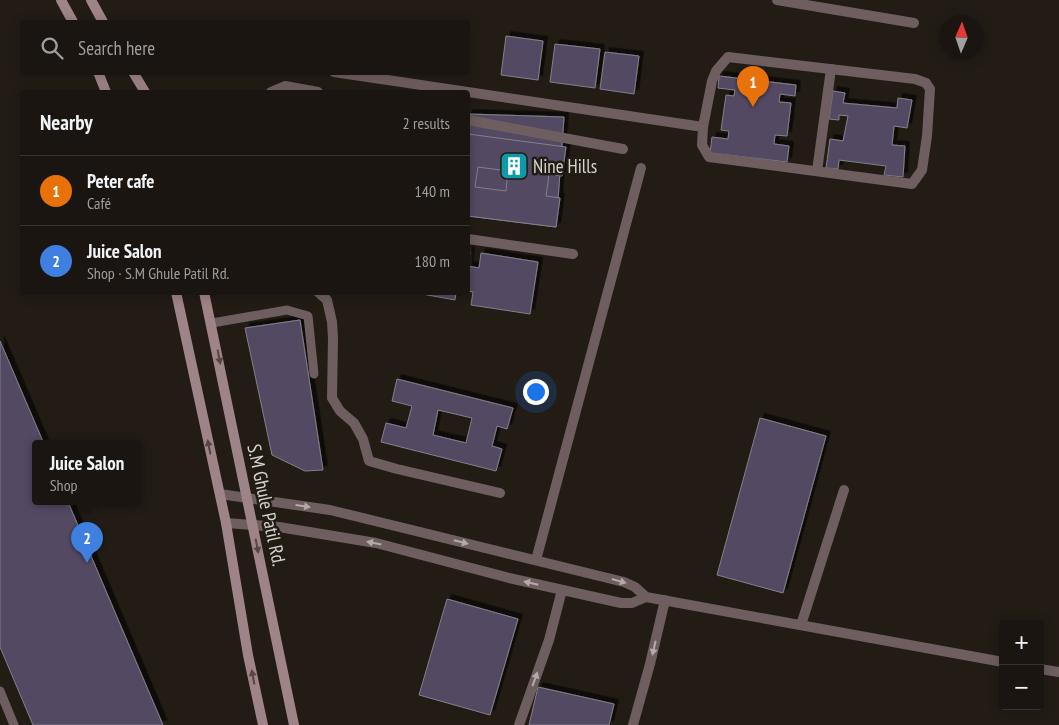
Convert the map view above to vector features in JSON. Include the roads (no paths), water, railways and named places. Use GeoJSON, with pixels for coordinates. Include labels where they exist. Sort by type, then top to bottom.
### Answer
{"type":"FeatureCollection","features":[{"type":"Feature","properties":{"kind":"street"},"geometry":{"type":"LineString","coordinates":[[61,0],[72,20]]}},
{"type":"Feature","properties":{"kind":"street"},"geometry":{"type":"LineString","coordinates":[[91,0],[102,20]]}},
{"type":"Feature","properties":{"kind":"street"},"geometry":{"type":"LineString","coordinates":[[777,0],[914,23]]}},
{"type":"Feature","properties":{"kind":"street"},"geometry":{"type":"LineString","coordinates":[[728,57],[915,79],[926,83],[930,89],[927,136],[922,170],[912,184],[709,157],[702,145],[703,127],[712,81],[716,71],[728,57]]}},
{"type":"Feature","properties":{"kind":"street"},"geometry":{"type":"LineString","coordinates":[[817,171],[831,69]]}},
{"type":"Feature","properties":{"kind":"street"},"geometry":{"type":"LineString","coordinates":[[99,75],[105,90]]}},
{"type":"Feature","properties":{"kind":"street"},"geometry":{"type":"LineString","coordinates":[[135,75],[144,90]]}},
{"type":"Feature","properties":{"kind":"street"},"geometry":{"type":"LineString","coordinates":[[354,75],[455,90]]}},
{"type":"Feature","properties":{"kind":"street"},"geometry":{"type":"LineString","coordinates":[[276,90],[285,86],[307,90]]}},
{"type":"Feature","properties":{"kind":"street"},"geometry":{"type":"LineString","coordinates":[[470,92],[703,127]]}},
{"type":"Feature","properties":{"kind":"street"},"geometry":{"type":"LineString","coordinates":[[470,120],[623,149]]}},
{"type":"Feature","properties":{"kind":"street"},"geometry":{"type":"LineString","coordinates":[[536,560],[642,168]]}},
{"type":"Feature","properties":{"kind":"street"},"geometry":{"type":"LineString","coordinates":[[470,239],[573,254]]}},
{"type":"Feature","properties":{"kind":"street"},"geometry":{"type":"LineString","coordinates":[[177,295],[226,523],[262,725]]}},
{"type":"Feature","properties":{"kind":"street","name":"S.M Ghule Patil Rd."},"geometry":{"type":"LineString","coordinates":[[205,295],[294,725]]}},
{"type":"Feature","properties":{"kind":"street"},"geometry":{"type":"LineString","coordinates":[[321,295],[327,300],[332,322],[332,398],[340,410],[354,423],[363,439],[368,461],[500,493]]}},
{"type":"Feature","properties":{"kind":"street"},"geometry":{"type":"LineString","coordinates":[[801,625],[844,490]]}},
{"type":"Feature","properties":{"kind":"street"},"geometry":{"type":"LineString","coordinates":[[220,494],[330,510],[624,582],[635,587],[646,597]]}},
{"type":"Feature","properties":{"kind":"street"},"geometry":{"type":"LineString","coordinates":[[226,523],[278,527],[376,543],[621,603],[632,603],[646,597],[999,661]]}},
{"type":"Feature","properties":{"kind":"street"},"geometry":{"type":"LineString","coordinates":[[519,725],[549,640],[562,590]]}},
{"type":"Feature","properties":{"kind":"street"},"geometry":{"type":"LineString","coordinates":[[633,725],[665,600]]}},
{"type":"Feature","properties":{"kind":"street"},"geometry":{"type":"LineString","coordinates":[[1044,670],[1059,672]]}},
{"type":"Feature","properties":{"kind":"lane"},"geometry":{"type":"LineString","coordinates":[[212,323],[287,310],[308,316],[314,374]]}},
{"type":"Feature","properties":{"kind":"lane"},"geometry":{"type":"LineString","coordinates":[[0,690],[14,725]]}},
{"type":"Feature","properties":{"kind":"place","name":"Peter cafe"},"geometry":{"type":"Point","coordinates":[753,107]}},
{"type":"Feature","properties":{"kind":"place","name":"Nine Hills"},"geometry":{"type":"Point","coordinates":[514,166]}},
{"type":"Feature","properties":{"kind":"place","name":"Juice Salon"},"geometry":{"type":"Point","coordinates":[87,563]}}]}
